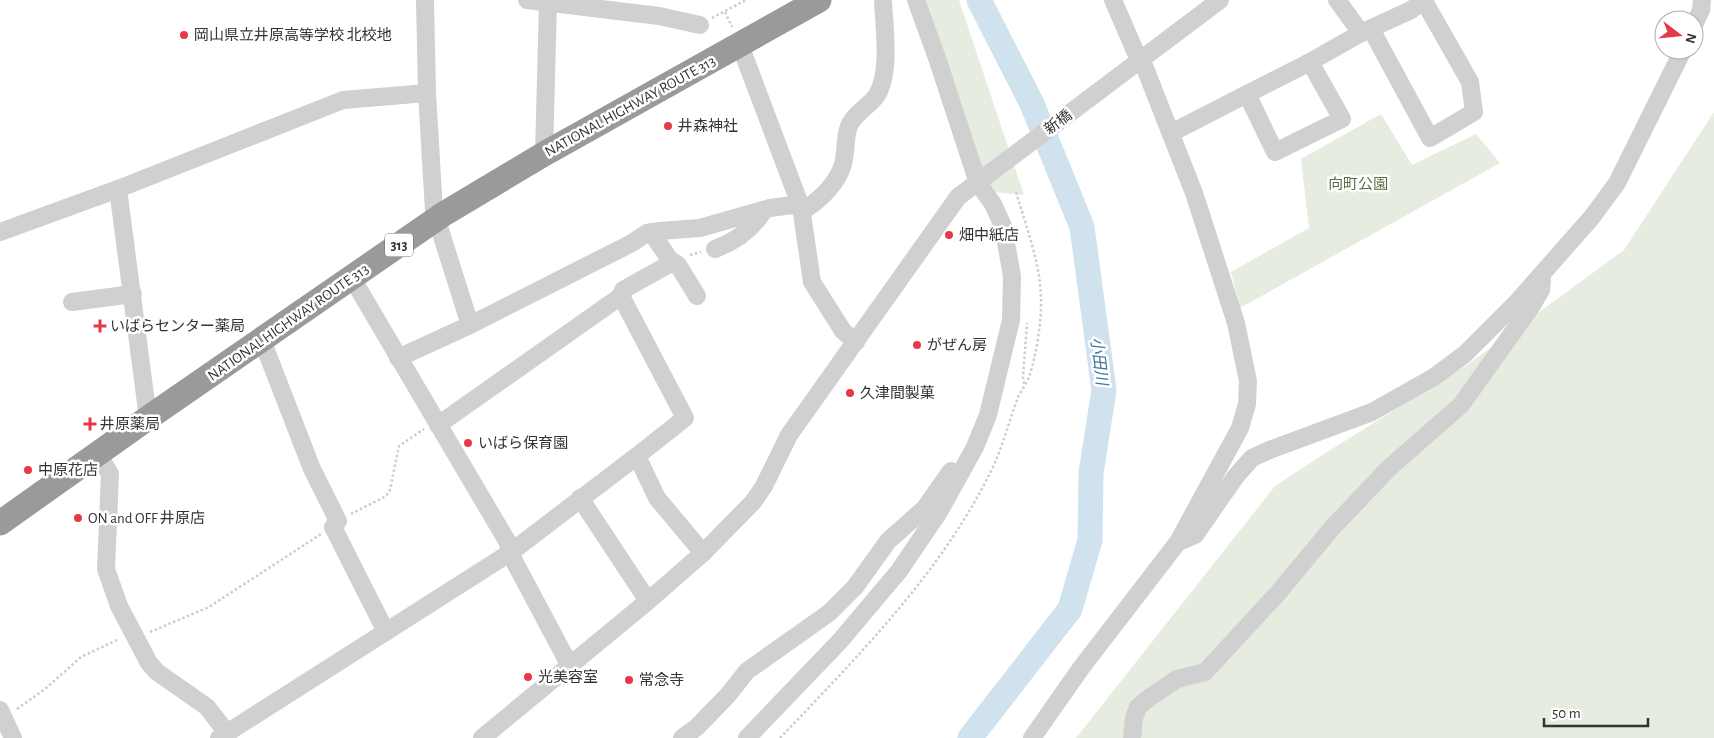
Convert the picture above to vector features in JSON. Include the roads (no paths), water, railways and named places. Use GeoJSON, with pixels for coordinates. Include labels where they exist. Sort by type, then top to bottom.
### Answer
{"type":"FeatureCollection","features":[{"type":"Feature","properties":{"kind":"highway","name":"NATIONAL HIGHWAY ROUTE 313"},"geometry":{"type":"LineString","coordinates":[[0,523],[436,219],[544,154],[819,0]]}},
{"type":"Feature","properties":{"kind":"street"},"geometry":{"type":"LineString","coordinates":[[425,0],[427,93],[436,219],[470,325]]}},
{"type":"Feature","properties":{"kind":"street"},"geometry":{"type":"LineString","coordinates":[[527,0],[659,16],[700,25]]}},
{"type":"Feature","properties":{"kind":"street"},"geometry":{"type":"LineString","coordinates":[[398,358],[470,325],[651,232],[700,228],[764,210],[792,205],[807,208],[813,204],[833,183],[843,164],[851,122],[872,102],[882,83],[885,64],[883,0]]}},
{"type":"Feature","properties":{"kind":"street"},"geometry":{"type":"LineString","coordinates":[[747,738],[840,641],[899,571],[939,512],[974,447],[988,415],[1011,320],[1012,276],[1003,226],[981,180],[916,0]]}},
{"type":"Feature","properties":{"kind":"street"},"geometry":{"type":"LineString","coordinates":[[1032,738],[1081,668],[1178,542],[1240,428],[1248,404],[1248,381],[1236,323],[1194,193],[1171,133],[1136,63],[1135,51],[1113,0]]}},
{"type":"Feature","properties":{"kind":"street","name":"新橋"},"geometry":{"type":"LineString","coordinates":[[482,738],[648,601],[703,553],[753,502],[764,486],[789,435],[958,197],[1220,0]]}},
{"type":"Feature","properties":{"kind":"street"},"geometry":{"type":"LineString","coordinates":[[1171,133],[1310,62],[1366,31],[1411,10],[1424,0],[1470,82],[1474,112],[1430,138],[1366,31],[1337,0]]}},
{"type":"Feature","properties":{"kind":"street"},"geometry":{"type":"LineString","coordinates":[[544,154],[548,2]]}},
{"type":"Feature","properties":{"kind":"street"},"geometry":{"type":"LineString","coordinates":[[740,44],[800,208],[812,282],[844,331],[856,342]]}},
{"type":"Feature","properties":{"kind":"street"},"geometry":{"type":"LineString","coordinates":[[1178,542],[1195,535],[1236,476],[1252,458],[1272,448],[1372,412],[1434,377],[1465,354],[1518,301],[1592,217],[1617,183],[1678,60]]}},
{"type":"Feature","properties":{"kind":"street"},"geometry":{"type":"LineString","coordinates":[[1247,94],[1275,152],[1342,119],[1310,62]]}},
{"type":"Feature","properties":{"kind":"street"},"geometry":{"type":"LineString","coordinates":[[0,232],[118,189],[343,100],[427,93]]}},
{"type":"Feature","properties":{"kind":"street"},"geometry":{"type":"LineString","coordinates":[[118,189],[148,418]]}},
{"type":"Feature","properties":{"kind":"street"},"geometry":{"type":"LineString","coordinates":[[715,249],[733,242],[742,236],[764,210]]}},
{"type":"Feature","properties":{"kind":"street"},"geometry":{"type":"LineString","coordinates":[[651,232],[673,262],[678,265],[697,296]]}},
{"type":"Feature","properties":{"kind":"street"},"geometry":{"type":"LineString","coordinates":[[435,424],[621,296],[623,290],[673,262]]}},
{"type":"Feature","properties":{"kind":"street"},"geometry":{"type":"LineString","coordinates":[[1132,738],[1134,718],[1138,708],[1177,679],[1205,672],[1278,593],[1332,528],[1389,468],[1447,420],[1461,405],[1541,290],[1542,272]]}},
{"type":"Feature","properties":{"kind":"street"},"geometry":{"type":"LineString","coordinates":[[352,278],[435,424],[507,541],[514,561],[570,666]]}},
{"type":"Feature","properties":{"kind":"street"},"geometry":{"type":"LineString","coordinates":[[72,302],[133,294]]}},
{"type":"Feature","properties":{"kind":"street"},"geometry":{"type":"LineString","coordinates":[[98,454],[110,474],[106,569],[120,606],[149,663],[157,672],[207,706],[223,735],[511,552],[685,418],[621,296]]}},
{"type":"Feature","properties":{"kind":"street"},"geometry":{"type":"LineString","coordinates":[[262,340],[335,524],[386,632]]}},
{"type":"Feature","properties":{"kind":"street"},"geometry":{"type":"LineString","coordinates":[[682,738],[697,727],[728,695],[747,671],[829,613],[855,587],[888,541],[925,508],[948,475],[974,447]]}},
{"type":"Feature","properties":{"kind":"street"},"geometry":{"type":"LineString","coordinates":[[636,456],[657,498],[703,553]]}},
{"type":"Feature","properties":{"kind":"street"},"geometry":{"type":"LineString","coordinates":[[580,498],[648,601]]}},
{"type":"Feature","properties":{"kind":"street"},"geometry":{"type":"LineString","coordinates":[[2,715],[13,738]]}},
{"type":"Feature","properties":{"kind":"waterway","name":"小田川"},"geometry":{"type":"LineString","coordinates":[[970,738],[1070,609],[1090,540],[1091,473],[1104,390],[1082,227],[1032,104],[979,0]]}},
{"type":"Feature","properties":{"kind":"place","name":"岡山県立井原高等学校 北校地"},"geometry":{"type":"Point","coordinates":[184,35]}},
{"type":"Feature","properties":{"kind":"place","name":"井森神社"},"geometry":{"type":"Point","coordinates":[668,126]}},
{"type":"Feature","properties":{"kind":"place","name":"畑中紙店"},"geometry":{"type":"Point","coordinates":[949,235]}},
{"type":"Feature","properties":{"kind":"place","name":"いばらセンター薬局"},"geometry":{"type":"Point","coordinates":[100,326]}},
{"type":"Feature","properties":{"kind":"place","name":"がぜん房"},"geometry":{"type":"Point","coordinates":[917,345]}},
{"type":"Feature","properties":{"kind":"place","name":"久津間製菓"},"geometry":{"type":"Point","coordinates":[850,393]}},
{"type":"Feature","properties":{"kind":"place","name":"井原薬局"},"geometry":{"type":"Point","coordinates":[90,424]}},
{"type":"Feature","properties":{"kind":"place","name":"いばら保育園"},"geometry":{"type":"Point","coordinates":[468,443]}},
{"type":"Feature","properties":{"kind":"place","name":"中原花店"},"geometry":{"type":"Point","coordinates":[28,470]}},
{"type":"Feature","properties":{"kind":"place","name":"ON and OFF 井原店"},"geometry":{"type":"Point","coordinates":[78,518]}},
{"type":"Feature","properties":{"kind":"place","name":"光美容室"},"geometry":{"type":"Point","coordinates":[528,677]}},
{"type":"Feature","properties":{"kind":"place","name":"常念寺"},"geometry":{"type":"Point","coordinates":[629,680]}},
{"type":"Feature","properties":{"kind":"park label","name":"向町公園"},"geometry":{"type":"Point","coordinates":[1358,184]}}]}
